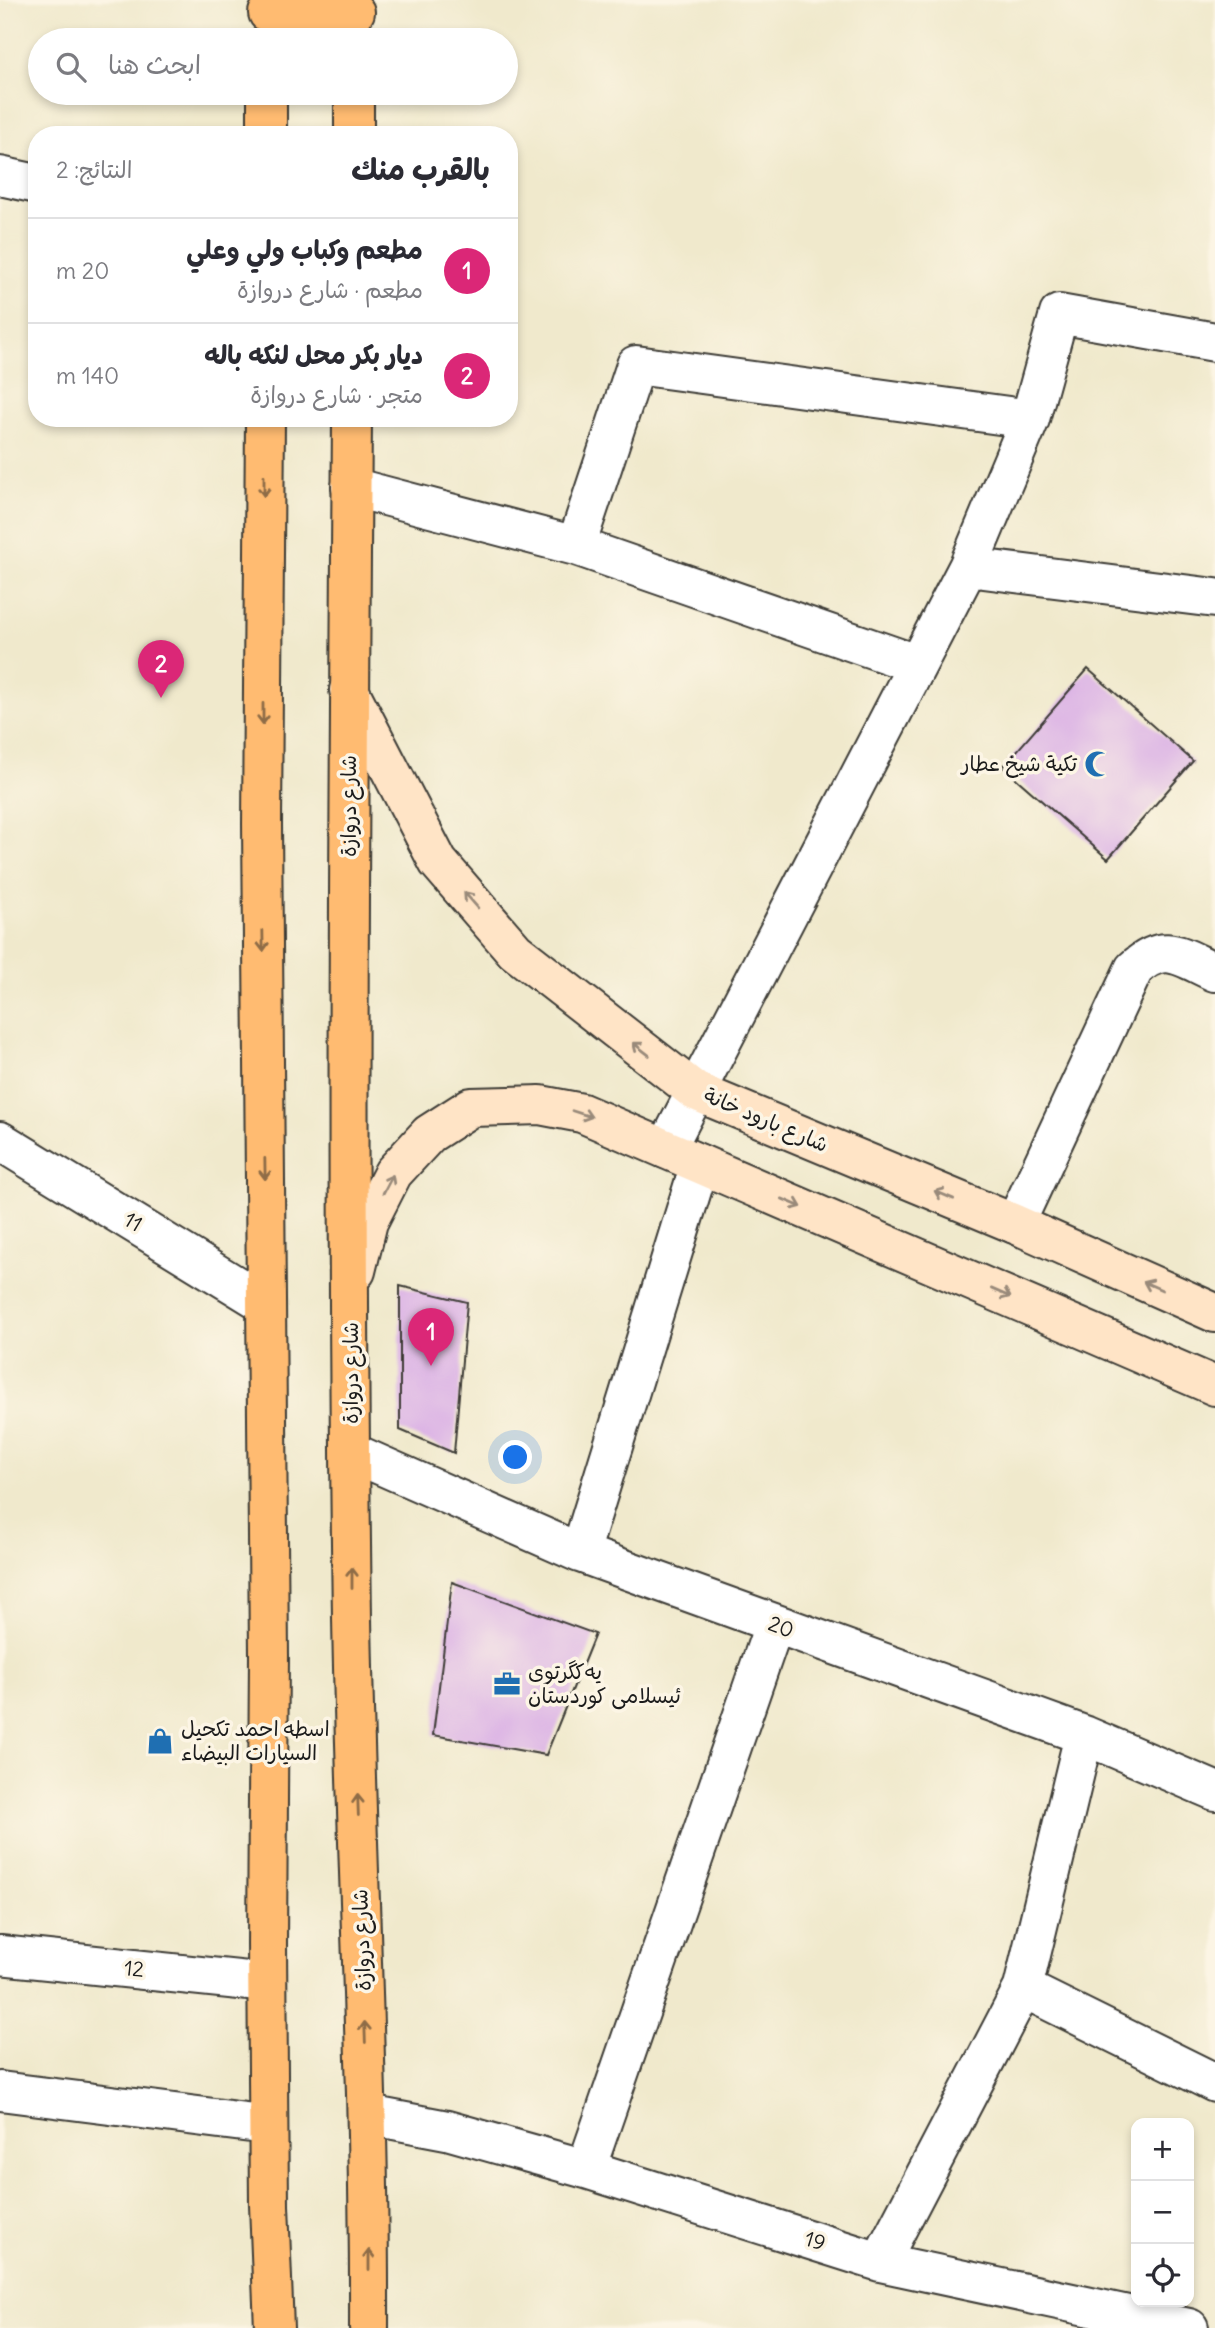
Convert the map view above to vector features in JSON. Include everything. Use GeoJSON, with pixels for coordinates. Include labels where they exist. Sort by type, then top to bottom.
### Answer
{"type":"FeatureCollection","features":[{"type":"Feature","properties":{"kind":"main road"},"geometry":{"type":"LineString","coordinates":[[268,18],[355,18]]}},
{"type":"Feature","properties":{"kind":"main road"},"geometry":{"type":"LineString","coordinates":[[267,105],[267,126]]}},
{"type":"Feature","properties":{"kind":"main road"},"geometry":{"type":"LineString","coordinates":[[354,105],[354,126]]}},
{"type":"Feature","properties":{"kind":"main road"},"geometry":{"type":"LineString","coordinates":[[265,427],[262,824],[269,1655],[267,1983],[269,2205],[274,2328]]}},
{"type":"Feature","properties":{"kind":"main road","name":"شارع دروازة"},"geometry":{"type":"LineString","coordinates":[[352,427],[349,690],[352,1621],[368,2115],[369,2328]]}},
{"type":"Feature","properties":{"kind":"main road","name":"شارع بارود خانة"},"geometry":{"type":"LineString","coordinates":[[349,690],[438,862],[515,951],[695,1091],[1015,1224],[1215,1313]]}},
{"type":"Feature","properties":{"kind":"main road"},"geometry":{"type":"LineString","coordinates":[[350,1294],[368,1222],[393,1173],[429,1135],[471,1107],[540,1105],[582,1113],[1215,1386]]}},
{"type":"Feature","properties":{"kind":"street"},"geometry":{"type":"LineString","coordinates":[[0,176],[28,182]]}},
{"type":"Feature","properties":{"kind":"street"},"geometry":{"type":"LineString","coordinates":[[580,1553],[683,1156],[695,1091],[968,567],[1030,419],[1059,314],[1215,342]]}},
{"type":"Feature","properties":{"kind":"street"},"geometry":{"type":"LineString","coordinates":[[576,546],[636,365],[1030,419]]}},
{"type":"Feature","properties":{"kind":"street"},"geometry":{"type":"LineString","coordinates":[[351,487],[576,546],[916,664]]}},
{"type":"Feature","properties":{"kind":"street"},"geometry":{"type":"LineString","coordinates":[[968,567],[1215,598]]}},
{"type":"Feature","properties":{"kind":"street"},"geometry":{"type":"LineString","coordinates":[[1015,1224],[1134,969],[1149,955],[1165,951],[1215,972]]}},
{"type":"Feature","properties":{"kind":"street","name":"11"},"geometry":{"type":"LineString","coordinates":[[0,1141],[266,1304]]}},
{"type":"Feature","properties":{"kind":"street","name":"20"},"geometry":{"type":"LineString","coordinates":[[351,1452],[580,1553],[1084,1735],[1215,1791]]}},
{"type":"Feature","properties":{"kind":"street"},"geometry":{"type":"LineString","coordinates":[[586,2169],[774,1625]]}},
{"type":"Feature","properties":{"kind":"street"},"geometry":{"type":"LineString","coordinates":[[880,2262],[1023,1988],[1084,1735]]}},
{"type":"Feature","properties":{"kind":"street","name":"12"},"geometry":{"type":"LineString","coordinates":[[0,1955],[267,1983]]}},
{"type":"Feature","properties":{"kind":"street"},"geometry":{"type":"LineString","coordinates":[[1023,1988],[1215,2083]]}},
{"type":"Feature","properties":{"kind":"street"},"geometry":{"type":"LineString","coordinates":[[0,2091],[268,2125]]}},
{"type":"Feature","properties":{"kind":"street","name":"19"},"geometry":{"type":"LineString","coordinates":[[368,2115],[447,2130],[586,2169],[880,2262],[1189,2328]]}},
{"type":"Feature","properties":{"kind":"street"},"geometry":{"type":"LineString","coordinates":[[257,2328],[274,2328]]}},
{"type":"Feature","properties":{"kind":"building","name":"تكية شيخ عطار"},"geometry":{"type":"Polygon","coordinates":[[[1088,669],[1193,761],[1108,859],[1003,767],[1088,669]]]}},
{"type":"Feature","properties":{"kind":"building"},"geometry":{"type":"Polygon","coordinates":[[[400,1286],[467,1302],[454,1453],[400,1430],[400,1286]]]}},
{"type":"Feature","properties":{"kind":"building","name":"یەکگرتوی ئیسلامی کوردستان"},"geometry":{"type":"Polygon","coordinates":[[[452,1582],[595,1634],[546,1755],[433,1735],[452,1582]]]}},
{"type":"Feature","properties":{"kind":"place","name":"ديار بكر محل لنكه باله"},"geometry":{"type":"Point","coordinates":[161,698]}},
{"type":"Feature","properties":{"kind":"place","name":"تكية شيخ عطار"},"geometry":{"type":"Point","coordinates":[1098,764]}},
{"type":"Feature","properties":{"kind":"place","name":"مطعم وكباب ولي وعلي"},"geometry":{"type":"Point","coordinates":[431,1366]}},
{"type":"Feature","properties":{"kind":"place","name":"یەکگرتوی ئیسلامی کوردستان"},"geometry":{"type":"Point","coordinates":[507,1684]}},
{"type":"Feature","properties":{"kind":"place","name":"اسطه احمد تكحيل السيارات البيضاء"},"geometry":{"type":"Point","coordinates":[160,1741]}}]}
